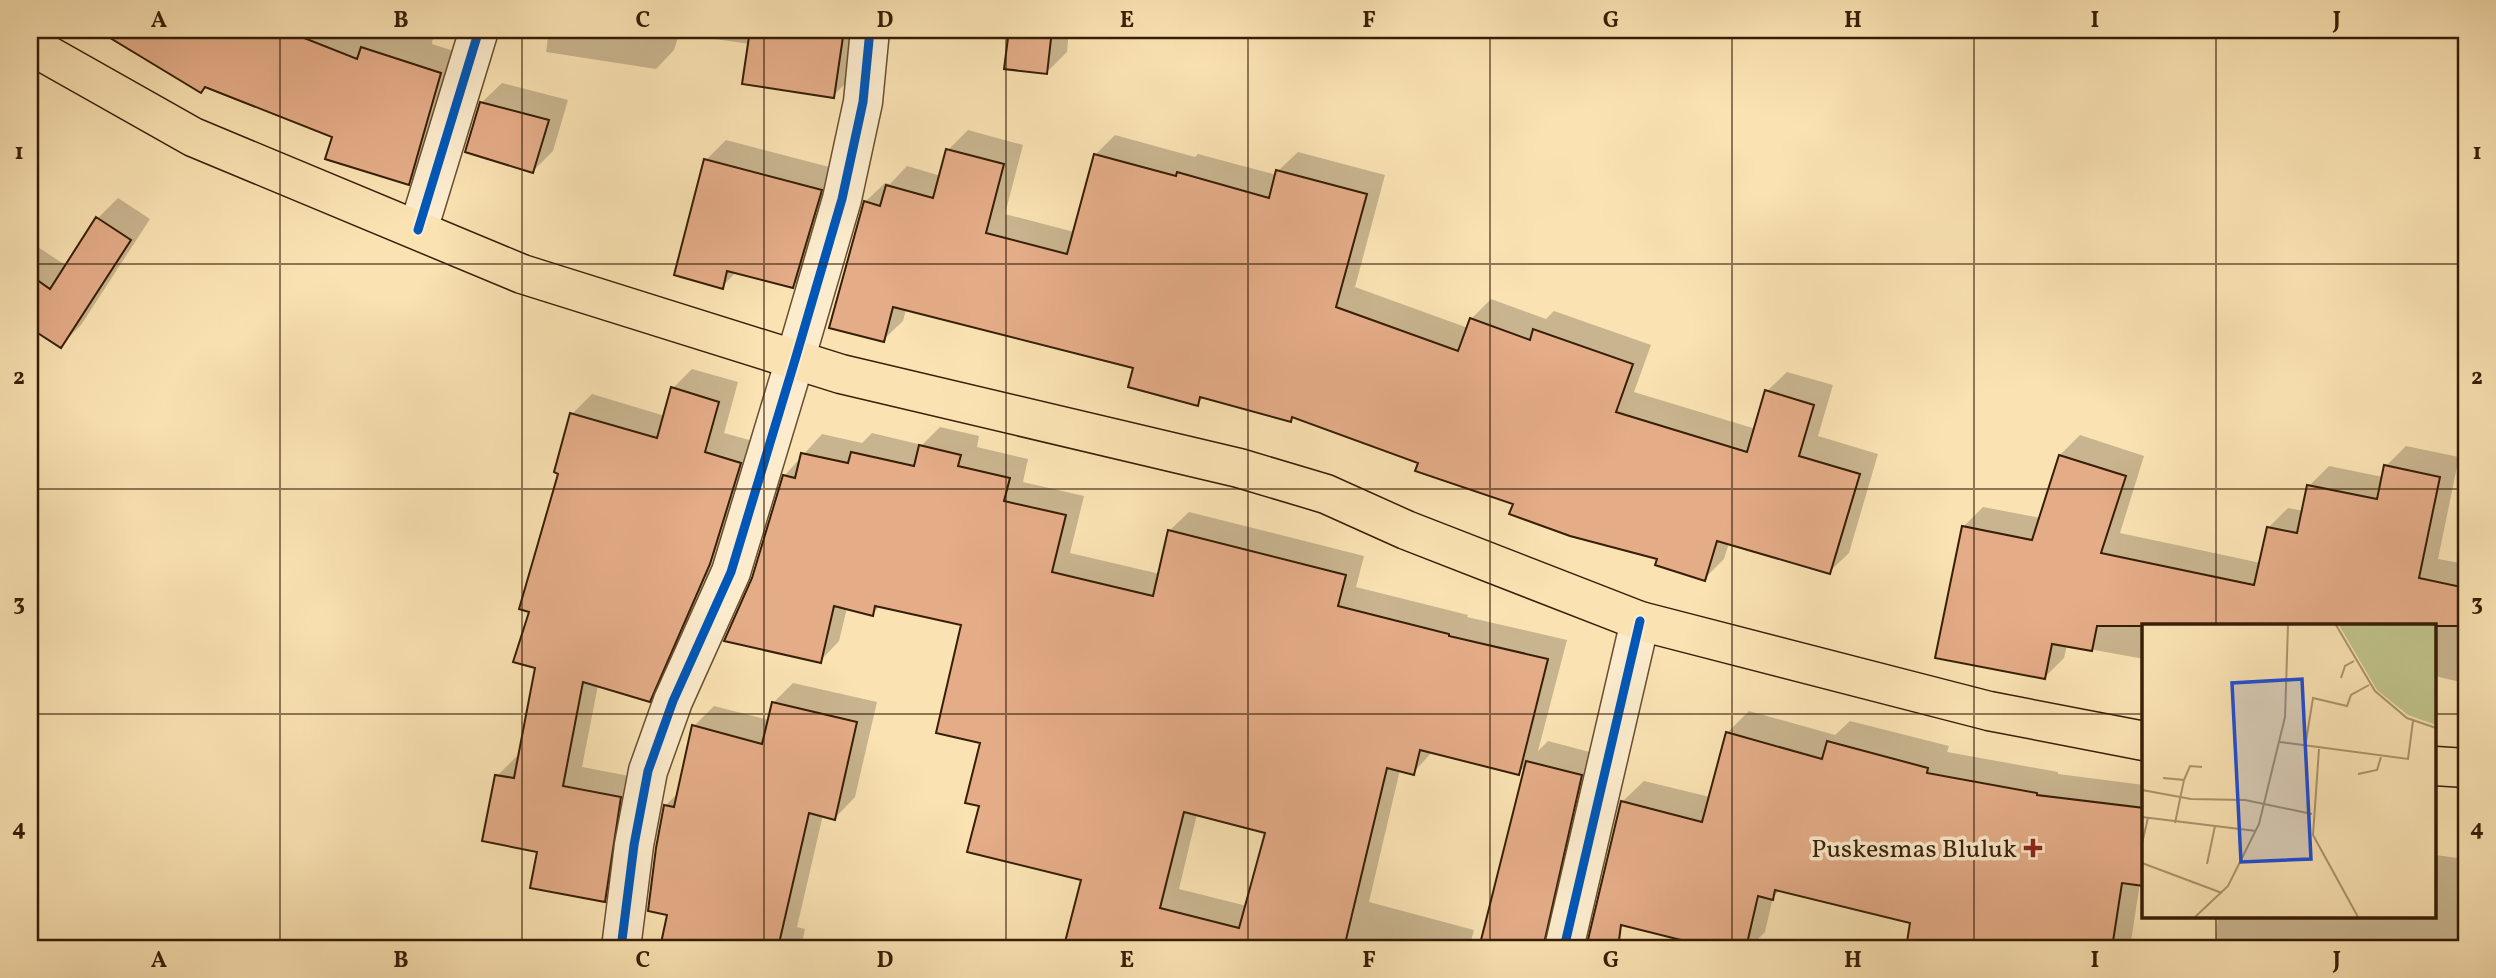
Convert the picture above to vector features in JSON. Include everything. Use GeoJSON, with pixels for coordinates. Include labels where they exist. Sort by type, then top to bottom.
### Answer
{"type":"FeatureCollection","features":[{"type":"Feature","properties":{"kind":"main road"},"geometry":{"type":"LineString","coordinates":[[30,45],[193,137],[523,274],[841,374],[1239,468],[1326,494],[1406,530],[1640,621],[1989,711],[2142,741]]}},
{"type":"Feature","properties":{"kind":"main road"},"geometry":{"type":"LineString","coordinates":[[2436,766],[2466,768]]}},
{"type":"Feature","properties":{"kind":"street"},"geometry":{"type":"LineString","coordinates":[[418,230],[480,30]]}},
{"type":"Feature","properties":{"kind":"street"},"geometry":{"type":"LineString","coordinates":[[621,948],[634,845],[648,771],[673,701],[731,572],[795,360],[842,199],[863,102],[870,30]]}},
{"type":"Feature","properties":{"kind":"street"},"geometry":{"type":"LineString","coordinates":[[1564,948],[1640,621]]}},
{"type":"Feature","properties":{"kind":"building"},"geometry":{"type":"Polygon","coordinates":[[[97,30],[284,30],[357,59],[361,47],[441,73],[409,185],[325,159],[332,137],[205,87],[201,93],[97,30]]]}},
{"type":"Feature","properties":{"kind":"building"},"geometry":{"type":"Polygon","coordinates":[[[750,30],[844,30],[834,98],[742,84],[750,30]]]}},
{"type":"Feature","properties":{"kind":"building"},"geometry":{"type":"Polygon","coordinates":[[[1009,30],[1052,30],[1047,74],[1004,69],[1009,30]]]}},
{"type":"Feature","properties":{"kind":"building"},"geometry":{"type":"Polygon","coordinates":[[[480,102],[549,120],[533,173],[465,152],[480,102]]]}},
{"type":"Feature","properties":{"kind":"building"},"geometry":{"type":"Polygon","coordinates":[[[946,149],[1004,164],[986,233],[1067,254],[1094,154],[1176,176],[1177,172],[1269,198],[1276,170],[1367,194],[1336,307],[1458,351],[1470,318],[1530,340],[1533,329],[1633,364],[1616,412],[1747,452],[1765,390],[1814,405],[1799,456],[1860,474],[1830,574],[1717,541],[1705,581],[1655,565],[1657,559],[1570,536],[1509,514],[1513,504],[1415,471],[1418,463],[1292,417],[1291,422],[1200,397],[1198,406],[1128,387],[1133,368],[893,307],[884,342],[829,328],[864,201],[880,206],[886,185],[933,198],[946,149]]]}},
{"type":"Feature","properties":{"kind":"building"},"geometry":{"type":"Polygon","coordinates":[[[704,159],[822,190],[793,288],[727,271],[723,289],[674,275],[704,159]]]}},
{"type":"Feature","properties":{"kind":"building"},"geometry":{"type":"Polygon","coordinates":[[[96,217],[131,240],[61,348],[30,328],[30,275],[50,289],[96,217]]]}},
{"type":"Feature","properties":{"kind":"building"},"geometry":{"type":"Polygon","coordinates":[[[671,387],[719,402],[705,452],[741,463],[710,564],[650,702],[583,682],[563,786],[621,797],[605,902],[530,888],[537,852],[482,841],[495,775],[514,778],[535,668],[513,662],[529,612],[519,609],[558,474],[554,472],[570,413],[657,438],[671,387]]]}},
{"type":"Feature","properties":{"kind":"building"},"geometry":{"type":"Polygon","coordinates":[[[919,445],[961,455],[958,466],[1010,478],[1004,501],[1066,515],[1052,572],[1153,596],[1168,530],[1346,575],[1338,606],[1548,659],[1519,775],[1420,750],[1414,775],[1387,768],[1344,948],[1089,948],[1065,942],[1081,880],[967,852],[979,806],[965,803],[980,743],[936,733],[961,625],[875,606],[873,616],[834,606],[821,663],[724,641],[752,578],[783,475],[795,478],[801,453],[848,463],[851,452],[914,466],[919,445]],[[1184,812],[1160,908],[1239,928],[1265,833],[1184,812]]]}},
{"type":"Feature","properties":{"kind":"building"},"geometry":{"type":"Polygon","coordinates":[[[2059,455],[2126,476],[2101,553],[2254,585],[2267,527],[2297,533],[2307,485],[2377,499],[2384,465],[2440,477],[2419,578],[2466,588],[2466,626],[2097,626],[2092,651],[2052,644],[2045,679],[1935,658],[1962,526],[2032,540],[2059,455]]]}},
{"type":"Feature","properties":{"kind":"building"},"geometry":{"type":"Polygon","coordinates":[[[772,702],[857,722],[835,820],[809,813],[778,948],[660,948],[667,915],[648,911],[656,848],[664,805],[674,807],[692,725],[762,744],[772,702]]]}},
{"type":"Feature","properties":{"kind":"building"},"geometry":{"type":"Polygon","coordinates":[[[1726,732],[1822,759],[1827,741],[1928,768],[1927,773],[2037,795],[2142,808],[2142,886],[2122,883],[2112,948],[1906,948],[1910,923],[1775,890],[1773,900],[1758,896],[1746,948],[1713,948],[1621,925],[1618,948],[1586,948],[1621,801],[1702,822],[1726,732]]]}},
{"type":"Feature","properties":{"kind":"building"},"geometry":{"type":"Polygon","coordinates":[[[1526,761],[1582,775],[1543,948],[1479,948],[1526,761]]]}},
{"type":"Feature","properties":{"kind":"cycle path"},"geometry":{"type":"LineString","coordinates":[[418,230],[479,30]]}},
{"type":"Feature","properties":{"kind":"cycle path"},"geometry":{"type":"LineString","coordinates":[[621,948],[634,845],[648,771],[673,701],[731,572],[795,360],[842,199],[863,102],[870,30]]}},
{"type":"Feature","properties":{"kind":"cycle path"},"geometry":{"type":"LineString","coordinates":[[1564,948],[1640,621]]}},
{"type":"Feature","properties":{"kind":"place","name":"Puskesmas Bluluk"},"geometry":{"type":"Point","coordinates":[2033,848]}}]}
